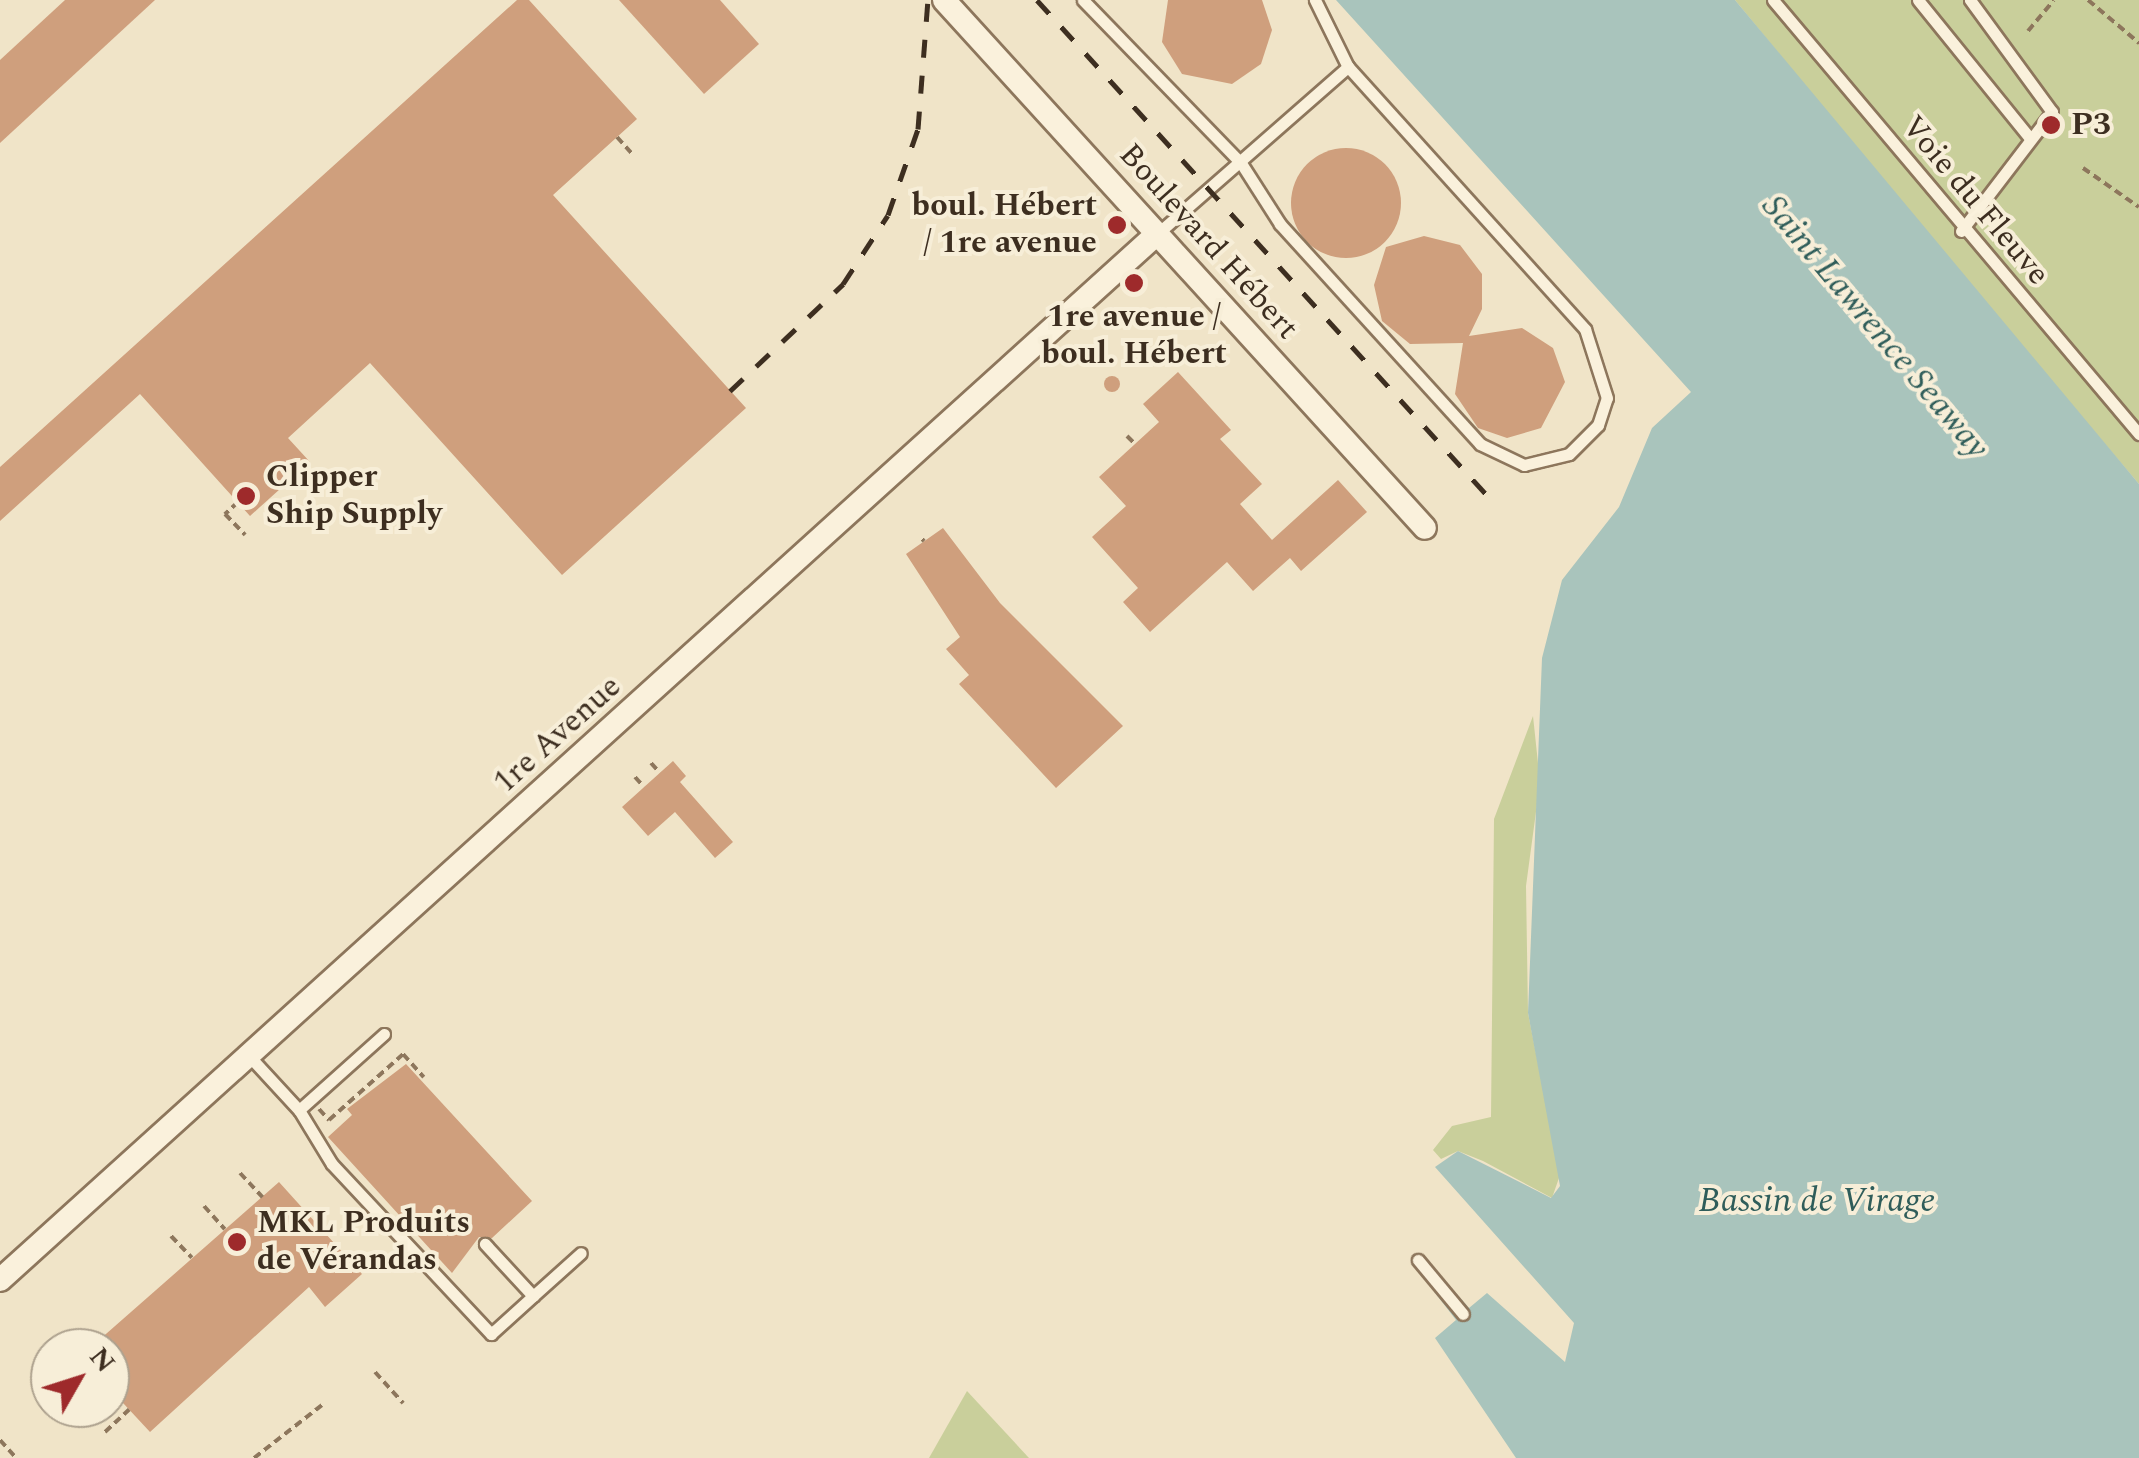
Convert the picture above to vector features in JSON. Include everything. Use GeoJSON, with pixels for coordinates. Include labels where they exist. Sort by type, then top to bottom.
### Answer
{"type":"FeatureCollection","features":[{"type":"Feature","properties":{"kind":"street","name":"Boulevard Hébert"},"geometry":{"type":"LineString","coordinates":[[944,0],[1424,528]]}},
{"type":"Feature","properties":{"kind":"street","name":"1re Avenue"},"geometry":{"type":"LineString","coordinates":[[0,1280],[251,1058],[1157,234]]}},
{"type":"Feature","properties":{"kind":"lane"},"geometry":{"type":"LineString","coordinates":[[1083,0],[1241,163],[1280,224],[1480,444],[1524,465],[1586,442],[1607,398],[1585,328],[1348,67],[1316,0]]}},
{"type":"Feature","properties":{"kind":"lane","name":"Voie du Fleuve"},"geometry":{"type":"LineString","coordinates":[[1773,0],[1960,231],[2139,434]]}},
{"type":"Feature","properties":{"kind":"lane"},"geometry":{"type":"LineString","coordinates":[[1918,0],[2029,138]]}},
{"type":"Feature","properties":{"kind":"lane"},"geometry":{"type":"LineString","coordinates":[[1960,231],[2052,104],[1970,0]]}},
{"type":"Feature","properties":{"kind":"lane"},"geometry":{"type":"LineString","coordinates":[[1157,234],[1348,67]]}},
{"type":"Feature","properties":{"kind":"lane"},"geometry":{"type":"LineString","coordinates":[[300,1110],[384,1034]]}},
{"type":"Feature","properties":{"kind":"lane"},"geometry":{"type":"LineString","coordinates":[[251,1058],[300,1110],[332,1164],[491,1334],[581,1253]]}},
{"type":"Feature","properties":{"kind":"lane"},"geometry":{"type":"LineString","coordinates":[[485,1244],[533,1296]]}},
{"type":"Feature","properties":{"kind":"lane"},"geometry":{"type":"LineString","coordinates":[[1418,1260],[1463,1314]]}},
{"type":"Feature","properties":{"kind":"path"},"geometry":{"type":"LineString","coordinates":[[2028,30],[2053,0]]}},
{"type":"Feature","properties":{"kind":"path"},"geometry":{"type":"LineString","coordinates":[[2088,0],[2139,44]]}},
{"type":"Feature","properties":{"kind":"path"},"geometry":{"type":"LineString","coordinates":[[617,137],[633,155]]}},
{"type":"Feature","properties":{"kind":"path"},"geometry":{"type":"LineString","coordinates":[[2083,168],[2139,207]]}},
{"type":"Feature","properties":{"kind":"path"},"geometry":{"type":"LineString","coordinates":[[1127,436],[1135,444]]}},
{"type":"Feature","properties":{"kind":"path"},"geometry":{"type":"LineString","coordinates":[[238,502],[226,514],[245,535]]}},
{"type":"Feature","properties":{"kind":"path"},"geometry":{"type":"LineString","coordinates":[[651,763],[660,773]]}},
{"type":"Feature","properties":{"kind":"path"},"geometry":{"type":"LineString","coordinates":[[635,777],[644,787]]}},
{"type":"Feature","properties":{"kind":"path"},"geometry":{"type":"LineString","coordinates":[[318,1107],[329,1120],[403,1054],[424,1078]]}},
{"type":"Feature","properties":{"kind":"path"},"geometry":{"type":"LineString","coordinates":[[240,1173],[262,1196]]}},
{"type":"Feature","properties":{"kind":"path"},"geometry":{"type":"LineString","coordinates":[[204,1206],[225,1229]]}},
{"type":"Feature","properties":{"kind":"path"},"geometry":{"type":"LineString","coordinates":[[172,1236],[192,1258]]}},
{"type":"Feature","properties":{"kind":"path"},"geometry":{"type":"LineString","coordinates":[[375,1372],[402,1403]]}},
{"type":"Feature","properties":{"kind":"path"},"geometry":{"type":"LineString","coordinates":[[254,1458],[322,1405]]}},
{"type":"Feature","properties":{"kind":"path"},"geometry":{"type":"LineString","coordinates":[[105,1432],[109,1428]]}},
{"type":"Feature","properties":{"kind":"path"},"geometry":{"type":"LineString","coordinates":[[0,1440],[16,1458]]}},
{"type":"Feature","properties":{"kind":"green space"},"geometry":{"type":"Polygon","coordinates":[[[1735,0],[2139,0],[2139,484],[1943,254],[1735,0]]]}},
{"type":"Feature","properties":{"kind":"green space"},"geometry":{"type":"Polygon","coordinates":[[[1533,716],[1540,782],[1526,886],[1528,1013],[1560,1175],[1552,1198],[1483,1161],[1458,1151],[1441,1159],[1433,1150],[1452,1126],[1491,1117],[1494,819],[1533,716]]]}},
{"type":"Feature","properties":{"kind":"green space"},"geometry":{"type":"Polygon","coordinates":[[[967,1391],[1029,1458],[929,1458],[967,1391]]]}},
{"type":"Feature","properties":{"kind":"water"},"geometry":{"type":"Polygon","coordinates":[[[1336,0],[1735,0],[2139,484],[2139,1458],[1516,1458],[1435,1338],[1456,1320],[1429,1285],[1441,1276],[1469,1308],[1487,1293],[1565,1362],[1574,1323],[1435,1167],[1458,1151],[1551,1198],[1560,1186],[1528,1013],[1542,658],[1562,580],[1619,507],[1652,428],[1691,392],[1336,0]]]}},
{"type":"Feature","properties":{"kind":"building"},"geometry":{"type":"Polygon","coordinates":[[[65,0],[155,0],[0,143],[0,60],[65,0]]]}},
{"type":"Feature","properties":{"kind":"building"},"geometry":{"type":"Polygon","coordinates":[[[517,0],[529,0],[637,119],[553,195],[746,408],[562,575],[370,363],[288,438],[310,462],[250,516],[140,394],[0,521],[0,467],[517,0]]]}},
{"type":"Feature","properties":{"kind":"building"},"geometry":{"type":"Polygon","coordinates":[[[619,0],[720,0],[759,44],[704,94],[619,0]]]}},
{"type":"Feature","properties":{"kind":"building"},"geometry":{"type":"Polygon","coordinates":[[[1168,0],[1262,0],[1272,30],[1261,64],[1232,84],[1182,74],[1162,42],[1168,0]]]}},
{"type":"Feature","properties":{"kind":"building"},"geometry":{"type":"Polygon","coordinates":[[[1346,148],[1367,152],[1385,164],[1397,182],[1401,203],[1397,224],[1385,242],[1367,254],[1346,258],[1325,254],[1307,242],[1295,224],[1291,203],[1295,182],[1307,164],[1325,152],[1346,148]]]}},
{"type":"Feature","properties":{"kind":"building"},"geometry":{"type":"Polygon","coordinates":[[[1424,236],[1460,245],[1482,274],[1482,309],[1469,336],[1522,328],[1553,348],[1565,382],[1541,428],[1507,438],[1478,428],[1455,394],[1463,343],[1410,344],[1382,321],[1374,285],[1386,247],[1424,236]]]}},
{"type":"Feature","properties":{"kind":"building"},"geometry":{"type":"Polygon","coordinates":[[[1178,372],[1231,430],[1220,439],[1262,484],[1240,504],[1272,540],[1338,480],[1367,512],[1301,571],[1290,558],[1253,591],[1227,562],[1150,632],[1123,602],[1138,588],[1092,537],[1126,506],[1099,477],[1159,422],[1143,404],[1178,372]]]}},
{"type":"Feature","properties":{"kind":"building"},"geometry":{"type":"Polygon","coordinates":[[[1112,376],[1120,384],[1112,392],[1104,384],[1112,376]]]}},
{"type":"Feature","properties":{"kind":"building"},"geometry":{"type":"Polygon","coordinates":[[[943,528],[1000,603],[1123,726],[1056,788],[959,684],[969,675],[946,649],[960,637],[906,554],[943,528]]]}},
{"type":"Feature","properties":{"kind":"building"},"geometry":{"type":"Polygon","coordinates":[[[673,761],[686,776],[680,782],[733,842],[715,858],[675,812],[648,836],[622,807],[673,761]]]}},
{"type":"Feature","properties":{"kind":"building"},"geometry":{"type":"Polygon","coordinates":[[[406,1064],[532,1201],[492,1238],[479,1237],[452,1273],[328,1137],[352,1115],[347,1109],[406,1064]]]}},
{"type":"Feature","properties":{"kind":"building"},"geometry":{"type":"Polygon","coordinates":[[[279,1182],[362,1274],[325,1307],[309,1287],[150,1432],[130,1410],[130,1328],[113,1328],[279,1182]]]}},
{"type":"Feature","properties":{"kind":"railway"},"geometry":{"type":"LineString","coordinates":[[730,391],[843,284],[888,215],[918,129],[928,0]]}},
{"type":"Feature","properties":{"kind":"railway"},"geometry":{"type":"LineString","coordinates":[[1037,0],[1486,494]]}},
{"type":"Feature","properties":{"kind":"place","name":"P3"},"geometry":{"type":"Point","coordinates":[2051,125]}},
{"type":"Feature","properties":{"kind":"place","name":"boul. Hébert / 1re avenue"},"geometry":{"type":"Point","coordinates":[1117,225]}},
{"type":"Feature","properties":{"kind":"place","name":"1re avenue / boul. Hébert"},"geometry":{"type":"Point","coordinates":[1134,283]}},
{"type":"Feature","properties":{"kind":"place","name":"Clipper Ship Supply"},"geometry":{"type":"Point","coordinates":[246,496]}},
{"type":"Feature","properties":{"kind":"place","name":"MKL Produits de Vérandas"},"geometry":{"type":"Point","coordinates":[237,1242]}},
{"type":"Feature","properties":{"kind":"water label","name":"Saint Lawrence Seaway"},"geometry":{"type":"Point","coordinates":[1875,327]}},
{"type":"Feature","properties":{"kind":"water label","name":"Bassin de Virage"},"geometry":{"type":"Point","coordinates":[1817,1201]}}]}
